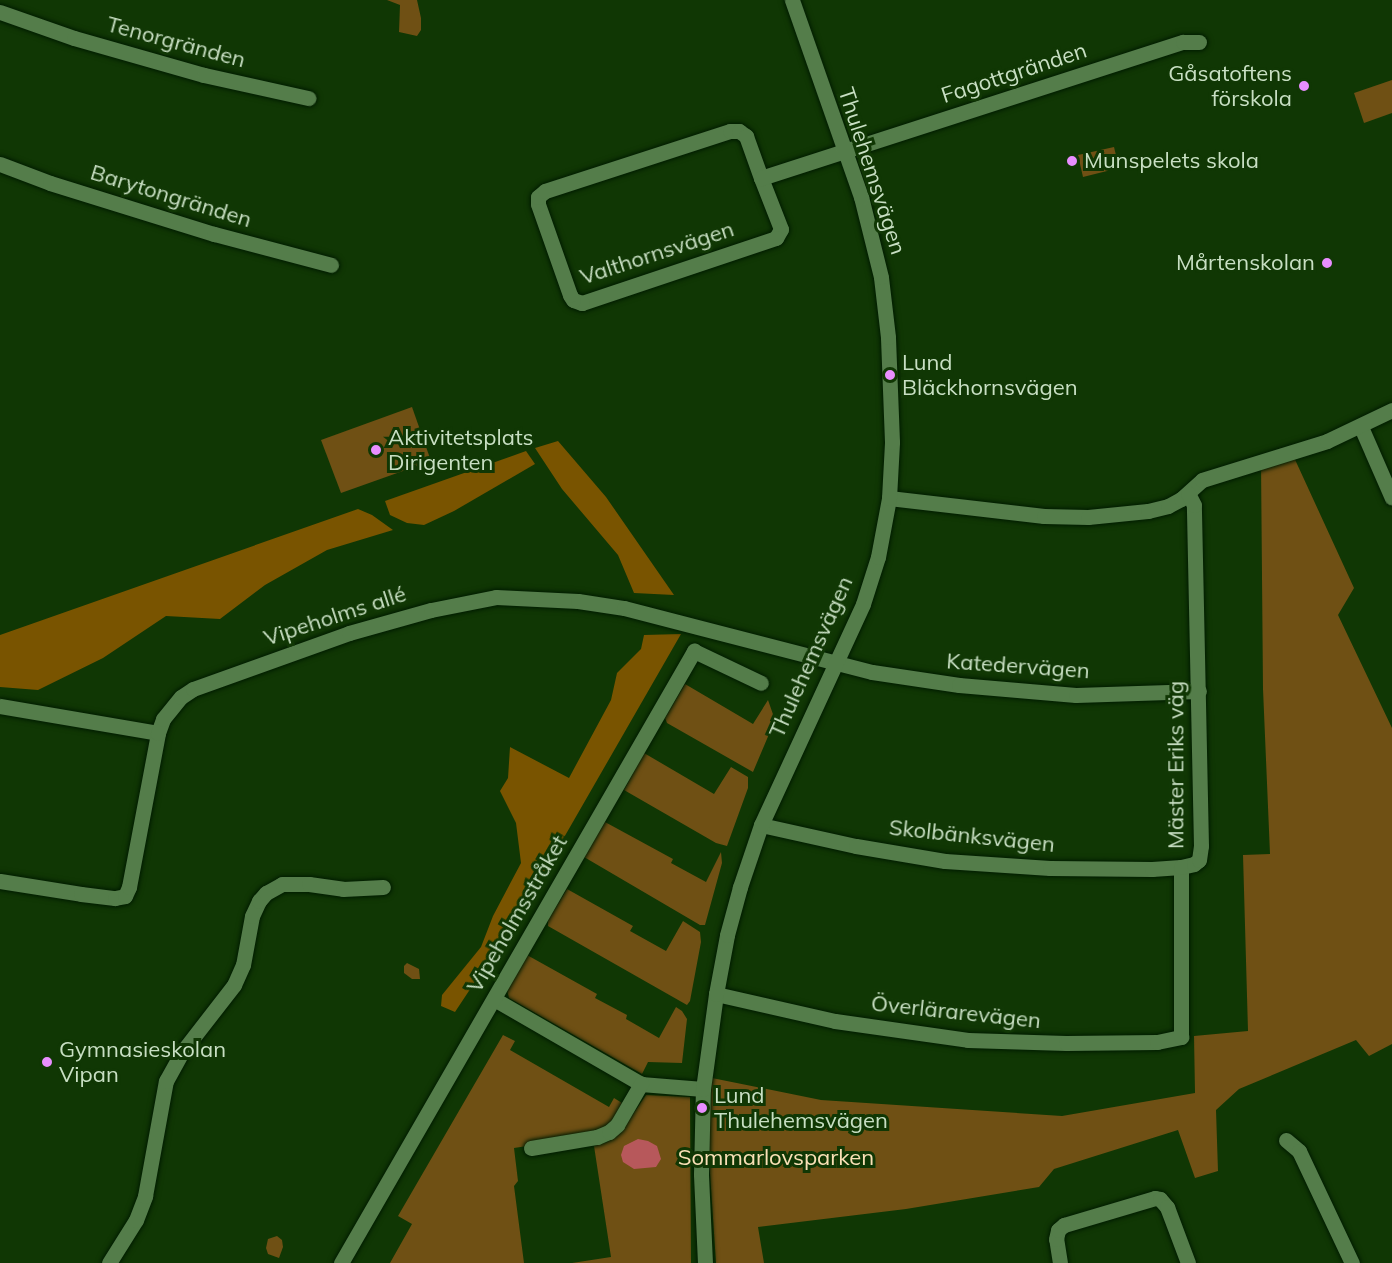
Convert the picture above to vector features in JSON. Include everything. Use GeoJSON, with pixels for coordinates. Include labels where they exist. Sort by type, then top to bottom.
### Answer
{"type":"FeatureCollection","features":[{"type":"Feature","properties":{"kind":"street","name":"Thulehemsvägen"},"geometry":{"type":"LineString","coordinates":[[705,1263],[701,1174],[703,1089],[716,994],[740,886],[761,825],[863,604],[878,557],[889,498],[892,442],[888,337],[881,277],[861,197],[792,0]]}},
{"type":"Feature","properties":{"kind":"street","name":"Tenorgränden"},"geometry":{"type":"LineString","coordinates":[[0,12],[74,38],[204,75],[308,98]]}},
{"type":"Feature","properties":{"kind":"street","name":"Fagottgränden"},"geometry":{"type":"LineString","coordinates":[[844,153],[1183,42],[1199,42]]}},
{"type":"Feature","properties":{"kind":"street","name":"Valthornsvägen"},"geometry":{"type":"LineString","coordinates":[[730,131],[739,131],[746,136],[761,178],[780,229],[776,238],[582,303],[573,300],[570,295],[538,204],[538,197],[545,191],[730,131]]}},
{"type":"Feature","properties":{"kind":"street"},"geometry":{"type":"LineString","coordinates":[[761,178],[844,153]]}},
{"type":"Feature","properties":{"kind":"street","name":"Barytongränden"},"geometry":{"type":"LineString","coordinates":[[0,164],[50,183],[203,231],[331,265]]}},
{"type":"Feature","properties":{"kind":"street"},"geometry":{"type":"LineString","coordinates":[[889,498],[1017,514],[1088,517],[1159,509],[1188,493],[1202,480],[1292,453],[1360,427],[1392,410]]}},
{"type":"Feature","properties":{"kind":"street"},"geometry":{"type":"LineString","coordinates":[[1360,427],[1392,498]]}},
{"type":"Feature","properties":{"kind":"street","name":"Mäster Eriks väg"},"geometry":{"type":"LineString","coordinates":[[1183,1024],[1181,867],[1194,864],[1201,855],[1194,505],[1188,493]]}},
{"type":"Feature","properties":{"kind":"street","name":"Vipeholms allé"},"geometry":{"type":"LineString","coordinates":[[0,881],[81,894],[116,898],[125,896],[129,887],[158,734],[173,705],[193,688],[349,633],[431,610],[496,597],[578,601],[624,608],[836,662]]}},
{"type":"Feature","properties":{"kind":"street","name":"Vipeholmsstråket"},"geometry":{"type":"LineString","coordinates":[[341,1263],[694,651],[761,683]]}},
{"type":"Feature","properties":{"kind":"street","name":"Katedervägen"},"geometry":{"type":"LineString","coordinates":[[836,662],[900,677],[1017,691],[1076,695],[1199,691]]}},
{"type":"Feature","properties":{"kind":"street"},"geometry":{"type":"LineString","coordinates":[[0,706],[158,734]]}},
{"type":"Feature","properties":{"kind":"street","name":"Skolbänksvägen"},"geometry":{"type":"LineString","coordinates":[[761,825],[856,846],[945,861],[1050,868],[1181,867]]}},
{"type":"Feature","properties":{"kind":"street"},"geometry":{"type":"LineString","coordinates":[[109,1263],[136,1220],[145,1196],[166,1081],[182,1052],[234,985],[243,965],[252,916],[259,901],[266,893],[282,884],[343,888],[383,887]]}},
{"type":"Feature","properties":{"kind":"street","name":"Överlärarevägen"},"geometry":{"type":"LineString","coordinates":[[716,994],[835,1021],[1000,1042],[1173,1041],[1181,1037],[1183,1024]]}},
{"type":"Feature","properties":{"kind":"street"},"geometry":{"type":"LineString","coordinates":[[495,999],[641,1084],[703,1089]]}},
{"type":"Feature","properties":{"kind":"street"},"geometry":{"type":"LineString","coordinates":[[531,1148],[597,1137],[609,1132],[617,1125],[641,1084]]}},
{"type":"Feature","properties":{"kind":"street"},"geometry":{"type":"LineString","coordinates":[[1286,1140],[1299,1151],[1352,1263]]}},
{"type":"Feature","properties":{"kind":"street"},"geometry":{"type":"LineString","coordinates":[[1060,1263],[1056,1239],[1058,1230],[1064,1225],[1155,1198],[1160,1199],[1167,1207],[1188,1263]]}},
{"type":"Feature","properties":{"kind":"green space"},"geometry":{"type":"Polygon","coordinates":[[[387,0],[417,0],[421,30],[417,36],[399,32],[400,5],[387,0]]]}},
{"type":"Feature","properties":{"kind":"green space"},"geometry":{"type":"Polygon","coordinates":[[[1392,80],[1392,113],[1364,123],[1354,93],[1392,80]]]}},
{"type":"Feature","properties":{"kind":"green space"},"geometry":{"type":"Polygon","coordinates":[[[1114,147],[1119,168],[1083,177],[1078,155],[1114,147]]]}},
{"type":"Feature","properties":{"kind":"green space","name":"Aktivitetsplats Dirigenten"},"geometry":{"type":"Polygon","coordinates":[[[412,407],[431,461],[341,493],[321,440],[412,407]]]}},
{"type":"Feature","properties":{"kind":"green space","name":"Sommarlovsparken"},"geometry":{"type":"Polygon","coordinates":[[[1292,453],[1354,588],[1338,615],[1392,728],[1392,1044],[1369,1056],[1356,1040],[1239,1089],[1216,1110],[1218,1171],[1195,1178],[1178,1130],[1054,1169],[1039,1187],[906,1209],[758,1227],[764,1263],[716,1263],[708,1143],[712,1078],[821,1100],[1062,1116],[1195,1093],[1194,1036],[1248,1031],[1243,855],[1270,854],[1263,689],[1261,463],[1292,453]]]}},
{"type":"Feature","properties":{"kind":"green space"},"geometry":{"type":"Polygon","coordinates":[[[685,684],[753,724],[768,700],[775,720],[753,772],[667,723],[665,718],[685,684]]]}},
{"type":"Feature","properties":{"kind":"green space"},"geometry":{"type":"Polygon","coordinates":[[[644,753],[714,794],[731,767],[748,777],[748,788],[727,846],[716,843],[624,790],[644,753]]]}},
{"type":"Feature","properties":{"kind":"green space"},"geometry":{"type":"Polygon","coordinates":[[[605,822],[673,859],[671,863],[706,882],[721,852],[722,863],[705,925],[700,925],[584,857],[605,822]]]}},
{"type":"Feature","properties":{"kind":"green space"},"geometry":{"type":"Polygon","coordinates":[[[567,889],[633,926],[630,931],[666,951],[683,921],[700,932],[701,942],[690,1001],[687,1005],[548,926],[548,920],[567,889]]]}},
{"type":"Feature","properties":{"kind":"green space"},"geometry":{"type":"Polygon","coordinates":[[[527,955],[597,994],[595,998],[627,1015],[626,1019],[659,1038],[676,1007],[682,1011],[687,1019],[682,1063],[648,1062],[642,1074],[509,998],[507,990],[527,955]]]}},
{"type":"Feature","properties":{"kind":"green space"},"geometry":{"type":"Polygon","coordinates":[[[407,963],[419,969],[420,979],[412,979],[404,973],[404,966],[407,963]]]}},
{"type":"Feature","properties":{"kind":"green space"},"geometry":{"type":"Polygon","coordinates":[[[503,1035],[515,1041],[510,1050],[609,1107],[614,1098],[622,1103],[612,1121],[593,1136],[514,1148],[518,1181],[514,1186],[524,1263],[390,1263],[412,1224],[398,1216],[503,1035]]]}},
{"type":"Feature","properties":{"kind":"green space"},"geometry":{"type":"Polygon","coordinates":[[[646,1095],[690,1097],[691,1263],[572,1263],[611,1257],[594,1146],[607,1142],[620,1133],[646,1095]]]}},
{"type":"Feature","properties":{"kind":"green space"},"geometry":{"type":"Polygon","coordinates":[[[277,1236],[282,1240],[283,1247],[279,1258],[268,1254],[266,1248],[268,1239],[277,1236]]]}},
{"type":"Feature","properties":{"kind":"shaded area"},"geometry":{"type":"Polygon","coordinates":[[[558,441],[606,497],[674,595],[634,593],[618,555],[562,489],[535,448],[558,441]]]}},
{"type":"Feature","properties":{"kind":"shaded area"},"geometry":{"type":"Polygon","coordinates":[[[526,451],[535,464],[454,511],[424,525],[407,523],[390,515],[385,501],[526,451]]]}},
{"type":"Feature","properties":{"kind":"shaded area"},"geometry":{"type":"Polygon","coordinates":[[[358,509],[372,515],[393,530],[327,550],[265,585],[220,619],[166,616],[103,658],[38,690],[0,687],[0,635],[358,509]]]}},
{"type":"Feature","properties":{"kind":"shaded area"},"geometry":{"type":"Polygon","coordinates":[[[681,634],[520,914],[455,1012],[441,1006],[442,995],[481,947],[493,916],[521,863],[516,823],[500,791],[508,778],[510,747],[569,778],[611,700],[617,673],[641,649],[644,635],[681,634]]]}},
{"type":"Feature","properties":{"kind":"shaded area"},"geometry":{"type":"Polygon","coordinates":[[[638,1139],[657,1146],[661,1159],[656,1167],[634,1169],[623,1162],[621,1155],[624,1146],[638,1139]]]}},
{"type":"Feature","properties":{"kind":"place","name":"Gåsatoftens förskola"},"geometry":{"type":"Point","coordinates":[1304,86]}},
{"type":"Feature","properties":{"kind":"place","name":"Munspelets skola"},"geometry":{"type":"Point","coordinates":[1072,161]}},
{"type":"Feature","properties":{"kind":"place","name":"Mårtenskolan"},"geometry":{"type":"Point","coordinates":[1327,263]}},
{"type":"Feature","properties":{"kind":"place","name":"Lund Bläckhornsvägen"},"geometry":{"type":"Point","coordinates":[890,375]}},
{"type":"Feature","properties":{"kind":"place","name":"Aktivitetsplats Dirigenten"},"geometry":{"type":"Point","coordinates":[376,450]}},
{"type":"Feature","properties":{"kind":"place","name":"Gymnasieskolan Vipan"},"geometry":{"type":"Point","coordinates":[47,1062]}},
{"type":"Feature","properties":{"kind":"place","name":"Lund Thulehemsvägen"},"geometry":{"type":"Point","coordinates":[702,1108]}}]}
